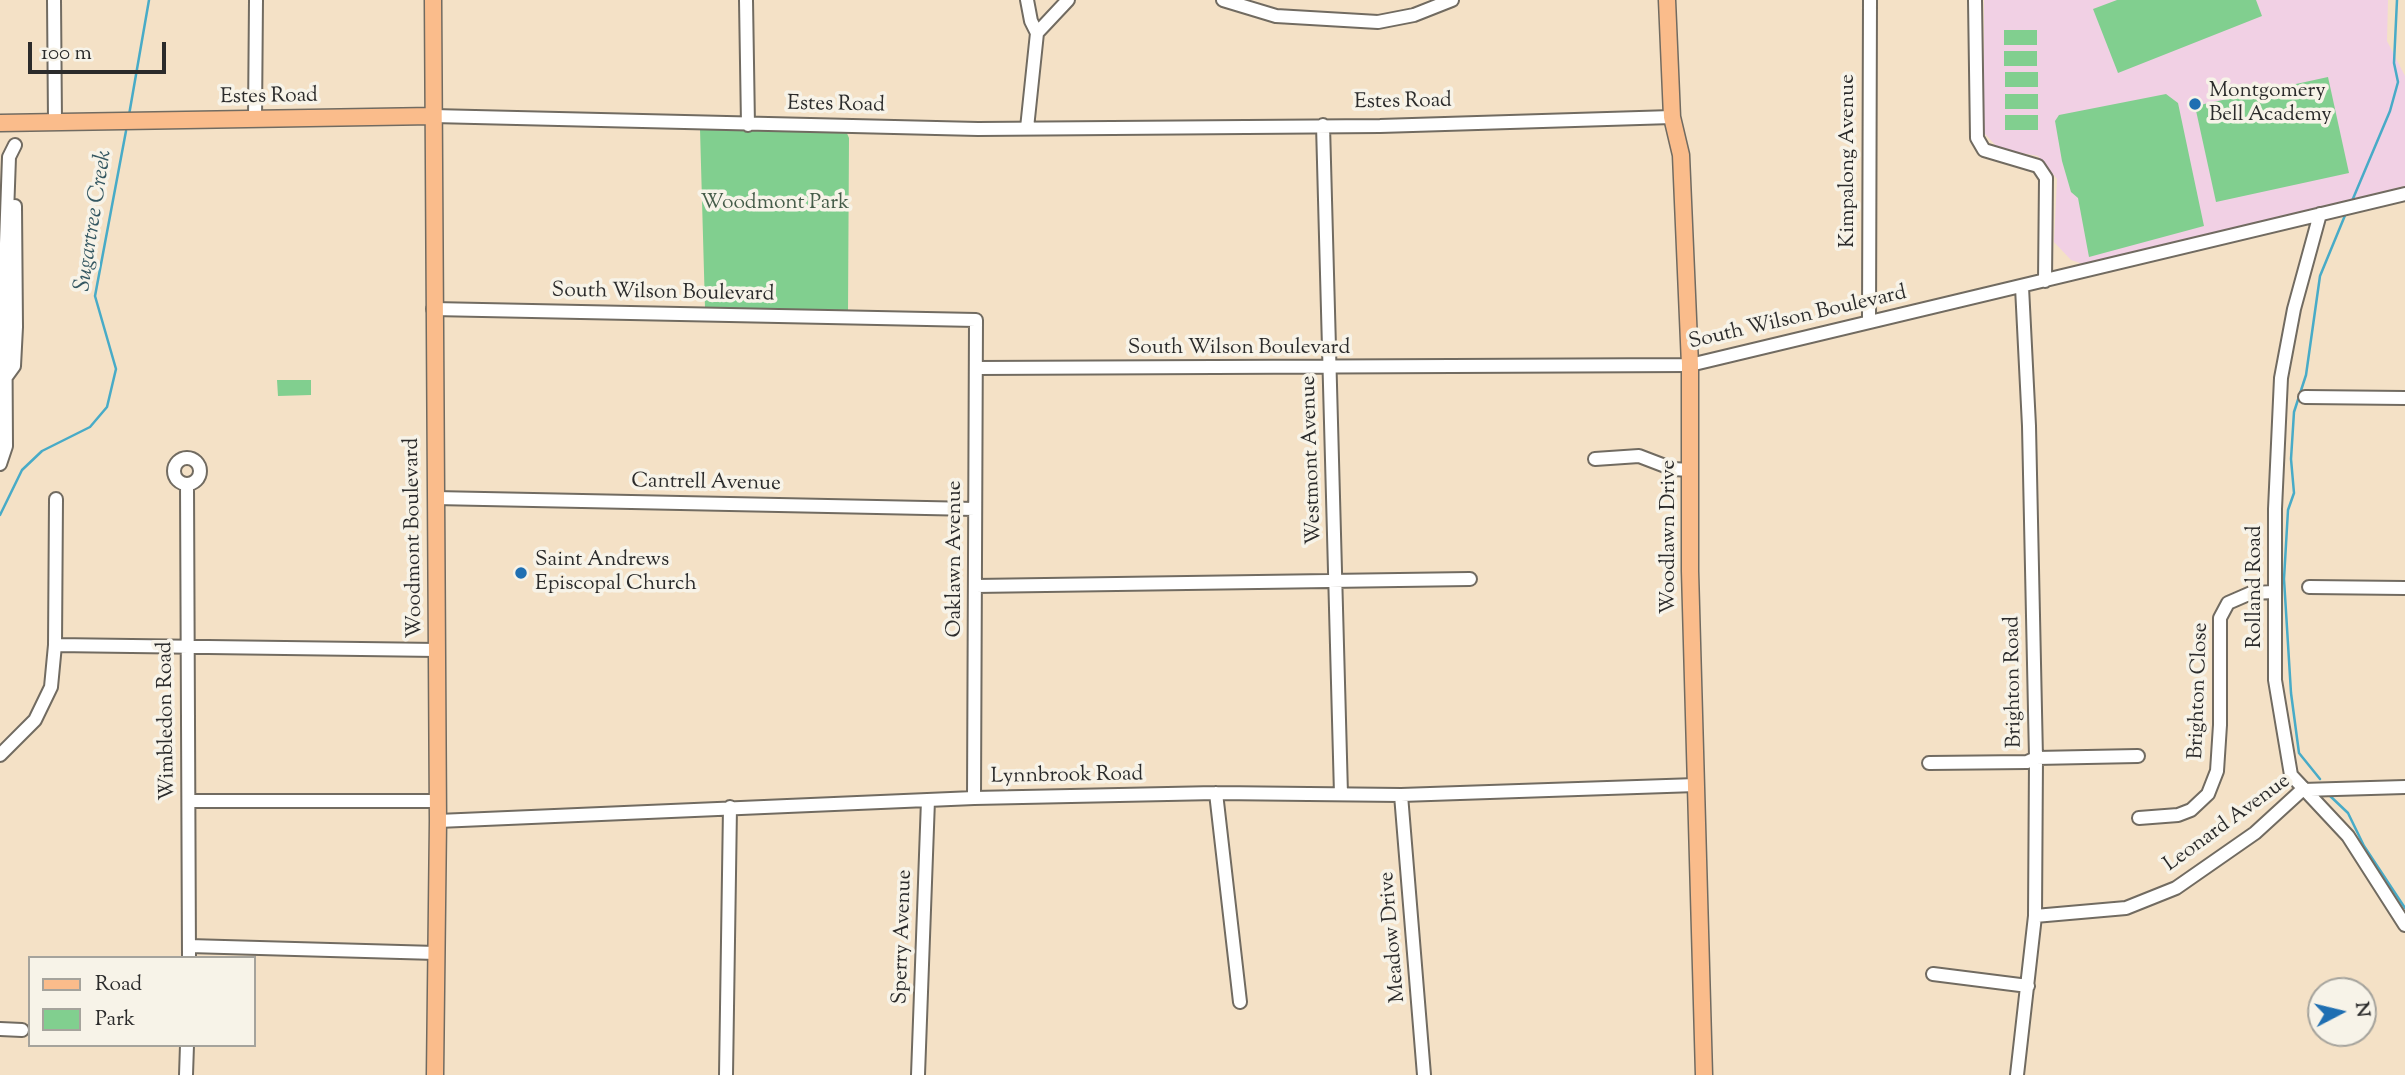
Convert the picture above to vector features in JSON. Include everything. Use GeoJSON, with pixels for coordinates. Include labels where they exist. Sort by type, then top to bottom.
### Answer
{"type":"FeatureCollection","features":[{"type":"Feature","properties":{"kind":"main road","name":"Woodmont Boulevard"},"geometry":{"type":"LineString","coordinates":[[433,0],[433,309],[438,650],[435,1075]]}},
{"type":"Feature","properties":{"kind":"main road","name":"Woodlawn Drive"},"geometry":{"type":"LineString","coordinates":[[1667,0],[1672,117],[1681,155],[1690,365],[1689,470],[1704,1075]]}},
{"type":"Feature","properties":{"kind":"main road","name":"Estes Road"},"geometry":{"type":"LineString","coordinates":[[8,123],[161,123],[433,116]]}},
{"type":"Feature","properties":{"kind":"street"},"geometry":{"type":"LineString","coordinates":[[54,0],[55,121]]}},
{"type":"Feature","properties":{"kind":"street"},"geometry":{"type":"LineString","coordinates":[[255,119],[256,0]]}},
{"type":"Feature","properties":{"kind":"street"},"geometry":{"type":"LineString","coordinates":[[746,0],[748,125]]}},
{"type":"Feature","properties":{"kind":"street"},"geometry":{"type":"LineString","coordinates":[[1027,0],[1031,21],[1037,33],[1027,128]]}},
{"type":"Feature","properties":{"kind":"street"},"geometry":{"type":"LineString","coordinates":[[1037,33],[1068,0]]}},
{"type":"Feature","properties":{"kind":"street"},"geometry":{"type":"LineString","coordinates":[[1223,0],[1276,16],[1378,22],[1414,15],[1452,0]]}},
{"type":"Feature","properties":{"kind":"street","name":"Kimpalong Avenue"},"geometry":{"type":"LineString","coordinates":[[1869,322],[1870,0]]}},
{"type":"Feature","properties":{"kind":"street"},"geometry":{"type":"LineString","coordinates":[[1975,0],[1977,138],[1984,150],[2038,166],[2046,178],[2045,281]]}},
{"type":"Feature","properties":{"kind":"street","name":"Estes Road"},"geometry":{"type":"LineString","coordinates":[[433,116],[748,125],[1027,128],[1380,126],[1672,117]]}},
{"type":"Feature","properties":{"kind":"street"},"geometry":{"type":"LineString","coordinates":[[0,464],[6,446],[6,378],[14,366],[10,218],[15,145],[8,123]]}},
{"type":"Feature","properties":{"kind":"street","name":"Westmont Avenue"},"geometry":{"type":"LineString","coordinates":[[1323,125],[1341,794]]}},
{"type":"Feature","properties":{"kind":"street","name":"South Wilson Boulevard"},"geometry":{"type":"LineString","coordinates":[[976,368],[1690,365],[2405,194]]}},
{"type":"Feature","properties":{"kind":"street","name":"Rolland Road"},"geometry":{"type":"LineString","coordinates":[[2320,214],[2294,309],[2281,378],[2274,592],[2275,680],[2291,775],[2302,790],[2348,836],[2405,925]]}},
{"type":"Feature","properties":{"kind":"street","name":"Brighton Road"},"geometry":{"type":"LineString","coordinates":[[2017,1075],[2035,916],[2036,758],[2029,426],[2022,287]]}},
{"type":"Feature","properties":{"kind":"street","name":"South Wilson Boulevard"},"geometry":{"type":"LineString","coordinates":[[433,309],[976,320]]}},
{"type":"Feature","properties":{"kind":"street","name":"Oaklawn Avenue"},"geometry":{"type":"LineString","coordinates":[[974,798],[976,320]]}},
{"type":"Feature","properties":{"kind":"street"},"geometry":{"type":"LineString","coordinates":[[2305,397],[2405,398]]}},
{"type":"Feature","properties":{"kind":"street"},"geometry":{"type":"LineString","coordinates":[[1595,459],[1639,456],[1673,468],[1689,470]]}},
{"type":"Feature","properties":{"kind":"street","name":"Wimbledon Road"},"geometry":{"type":"LineString","coordinates":[[187,484],[189,952]]}},
{"type":"Feature","properties":{"kind":"street","name":"Cantrell Avenue"},"geometry":{"type":"LineString","coordinates":[[435,498],[975,509]]}},
{"type":"Feature","properties":{"kind":"street"},"geometry":{"type":"LineString","coordinates":[[0,755],[35,720],[48,697],[55,645],[56,499]]}},
{"type":"Feature","properties":{"kind":"street"},"geometry":{"type":"LineString","coordinates":[[975,586],[1470,579]]}},
{"type":"Feature","properties":{"kind":"street"},"geometry":{"type":"LineString","coordinates":[[2309,587],[2405,588]]}},
{"type":"Feature","properties":{"kind":"street","name":"Brighton Close"},"geometry":{"type":"LineString","coordinates":[[2139,818],[2178,815],[2191,810],[2208,794],[2217,771],[2221,725],[2220,618],[2228,603],[2251,593],[2274,592]]}},
{"type":"Feature","properties":{"kind":"street"},"geometry":{"type":"LineString","coordinates":[[55,645],[438,650]]}},
{"type":"Feature","properties":{"kind":"street"},"geometry":{"type":"LineString","coordinates":[[1929,763],[2138,757]]}},
{"type":"Feature","properties":{"kind":"street","name":"Lynnbrook Road"},"geometry":{"type":"LineString","coordinates":[[438,821],[974,798],[1216,793],[1401,795],[1696,785]]}},
{"type":"Feature","properties":{"kind":"street","name":"Leonard Avenue"},"geometry":{"type":"LineString","coordinates":[[2035,916],[2126,908],[2176,888],[2255,833],[2302,790],[2405,787]]}},
{"type":"Feature","properties":{"kind":"street"},"geometry":{"type":"LineString","coordinates":[[1216,793],[1240,1002]]}},
{"type":"Feature","properties":{"kind":"street","name":"Meadow Drive"},"geometry":{"type":"LineString","coordinates":[[1401,795],[1424,1075]]}},
{"type":"Feature","properties":{"kind":"street","name":"Sperry Avenue"},"geometry":{"type":"LineString","coordinates":[[918,1075],[928,800]]}},
{"type":"Feature","properties":{"kind":"street"},"geometry":{"type":"LineString","coordinates":[[189,801],[438,802]]}},
{"type":"Feature","properties":{"kind":"street"},"geometry":{"type":"LineString","coordinates":[[726,1075],[730,807]]}},
{"type":"Feature","properties":{"kind":"street"},"geometry":{"type":"LineString","coordinates":[[189,952],[436,953]]}},
{"type":"Feature","properties":{"kind":"street"},"geometry":{"type":"LineString","coordinates":[[1933,974],[2028,986]]}},
{"type":"Feature","properties":{"kind":"street"},"geometry":{"type":"LineString","coordinates":[[0,1029],[22,1030]]}},
{"type":"Feature","properties":{"kind":"street"},"geometry":{"type":"LineString","coordinates":[[186,1075],[187,1047]]}},
{"type":"Feature","properties":{"kind":"shaded area","name":"Montgomery Bell Academy"},"geometry":{"type":"Polygon","coordinates":[[[1984,0],[2388,0],[2387,41],[2405,76],[2405,186],[2083,264],[2071,260],[2054,242],[2057,179],[2038,156],[1999,149],[1984,133],[1984,0]]]}},
{"type":"Feature","properties":{"kind":"green space"},"geometry":{"type":"Polygon","coordinates":[[[2117,0],[2256,0],[2262,16],[2118,73],[2093,9],[2117,0]]]}},
{"type":"Feature","properties":{"kind":"green space"},"geometry":{"type":"Polygon","coordinates":[[[2004,30],[2037,30],[2037,45],[2004,45],[2004,30]]]}},
{"type":"Feature","properties":{"kind":"green space"},"geometry":{"type":"Polygon","coordinates":[[[2004,51],[2037,51],[2037,66],[2004,66],[2004,51]]]}},
{"type":"Feature","properties":{"kind":"green space"},"geometry":{"type":"Polygon","coordinates":[[[2005,72],[2038,72],[2038,87],[2005,87],[2005,72]]]}},
{"type":"Feature","properties":{"kind":"green space"},"geometry":{"type":"Polygon","coordinates":[[[2328,77],[2349,173],[2216,202],[2195,106],[2328,77]]]}},
{"type":"Feature","properties":{"kind":"green space"},"geometry":{"type":"Polygon","coordinates":[[[2005,94],[2038,94],[2038,109],[2005,109],[2005,94]]]}},
{"type":"Feature","properties":{"kind":"green space"},"geometry":{"type":"Polygon","coordinates":[[[2166,94],[2178,103],[2204,226],[2089,257],[2078,198],[2071,192],[2055,121],[2059,115],[2166,94]]]}},
{"type":"Feature","properties":{"kind":"green space"},"geometry":{"type":"Polygon","coordinates":[[[2005,115],[2038,115],[2038,130],[2005,130],[2005,115]]]}},
{"type":"Feature","properties":{"kind":"green space","name":"Woodmont Park"},"geometry":{"type":"Polygon","coordinates":[[[700,129],[846,131],[849,138],[848,312],[705,308],[700,129]]]}},
{"type":"Feature","properties":{"kind":"green space"},"geometry":{"type":"Polygon","coordinates":[[[277,380],[311,380],[311,395],[278,396],[277,380]]]}},
{"type":"Feature","properties":{"kind":"waterway"},"geometry":{"type":"LineString","coordinates":[[129,115],[149,0]]}},
{"type":"Feature","properties":{"kind":"waterway"},"geometry":{"type":"LineString","coordinates":[[2352,201],[2390,111],[2398,82],[2394,63],[2397,0]]}},
{"type":"Feature","properties":{"kind":"waterway","name":"Sugartree Creek"},"geometry":{"type":"LineString","coordinates":[[0,515],[22,470],[42,451],[90,427],[107,407],[116,369],[95,296],[126,131]]}},
{"type":"Feature","properties":{"kind":"waterway"},"geometry":{"type":"LineString","coordinates":[[2320,779],[2299,753],[2291,693],[2284,579],[2288,510],[2294,493],[2291,459],[2294,412],[2306,375],[2320,276],[2346,213]]}},
{"type":"Feature","properties":{"kind":"waterway"},"geometry":{"type":"LineString","coordinates":[[2328,794],[2348,813],[2364,846],[2405,908]]}},
{"type":"Feature","properties":{"kind":"place","name":"Montgomery Bell Academy"},"geometry":{"type":"Point","coordinates":[2195,104]}},
{"type":"Feature","properties":{"kind":"place","name":"Saint Andrews Episcopal Church"},"geometry":{"type":"Point","coordinates":[521,573]}}]}
